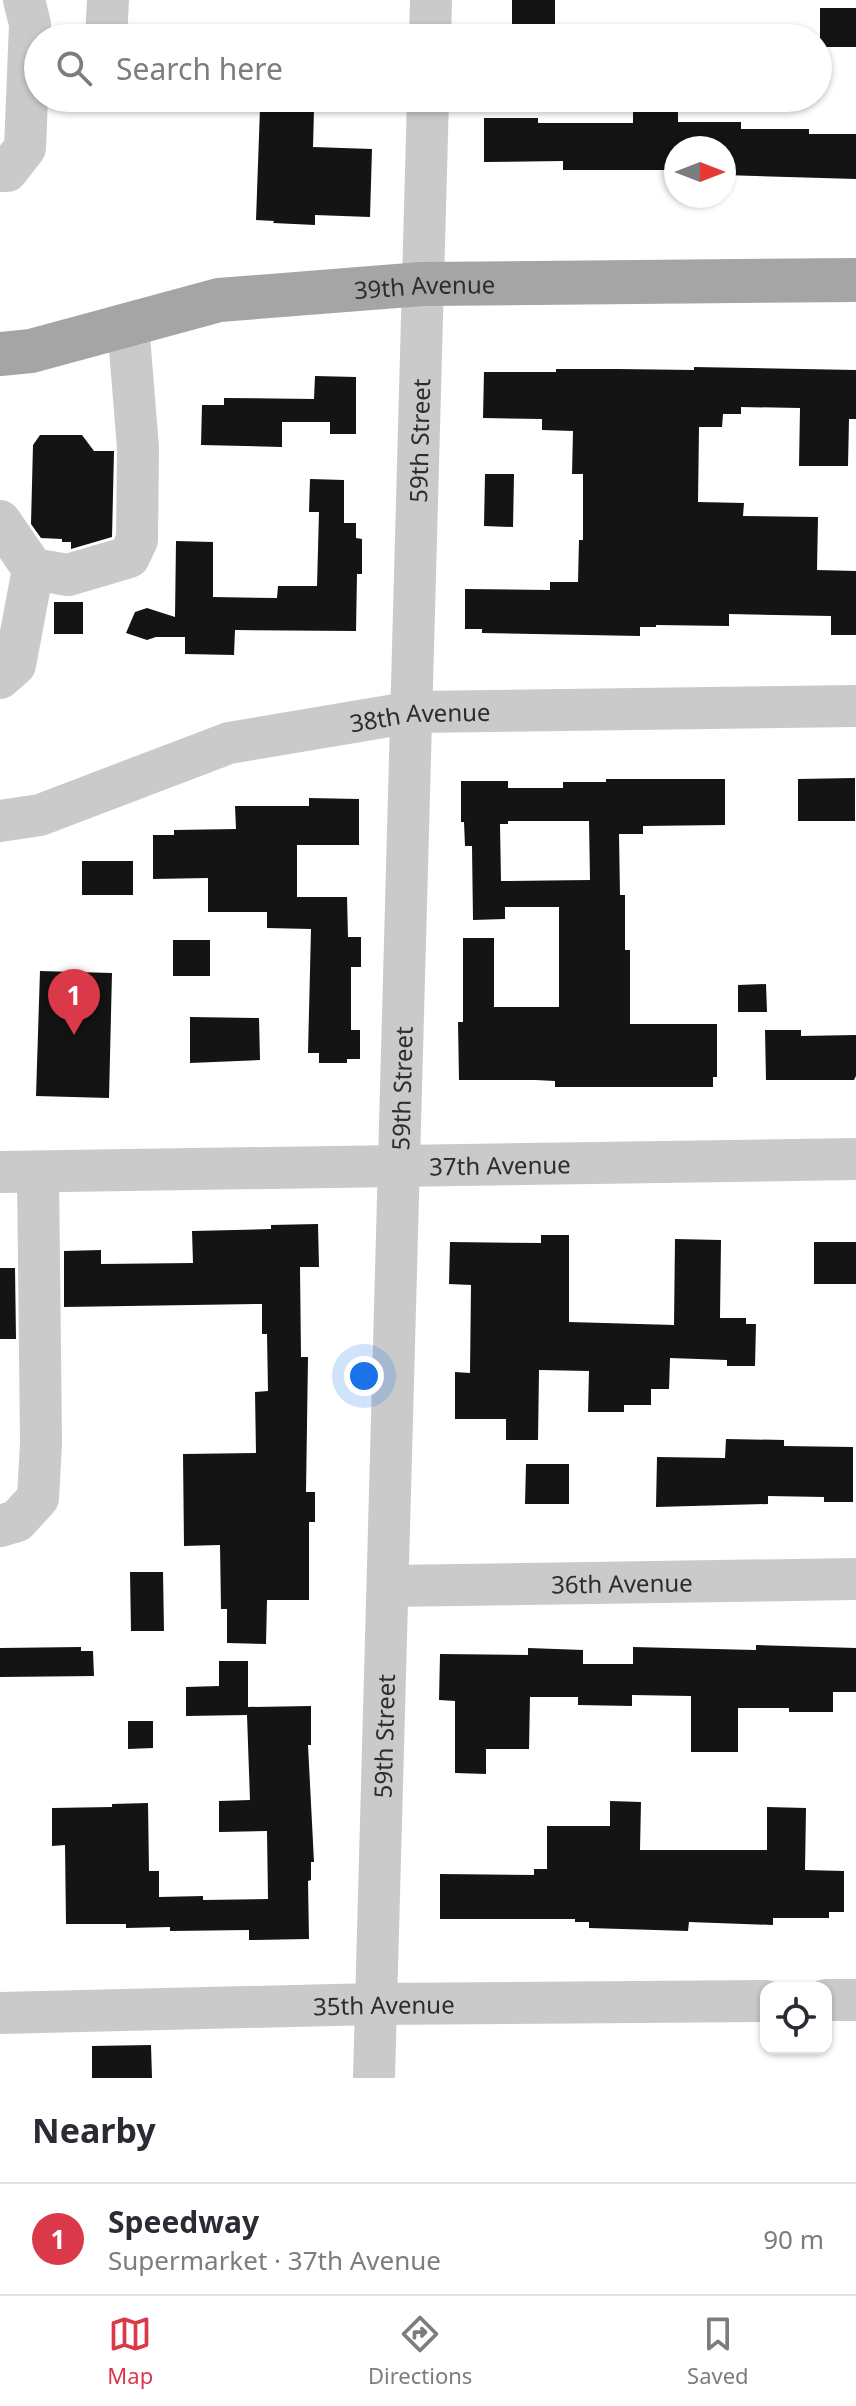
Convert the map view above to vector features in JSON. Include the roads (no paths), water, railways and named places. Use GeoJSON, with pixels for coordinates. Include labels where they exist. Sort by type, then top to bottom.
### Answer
{"type":"FeatureCollection","features":[{"type":"Feature","properties":{"kind":"main road","name":"39th Avenue"},"geometry":{"type":"LineString","coordinates":[[0,354],[31,351],[219,300],[422,284],[856,280]]}},
{"type":"Feature","properties":{"kind":"street"},"geometry":{"type":"LineString","coordinates":[[24,0],[30,24]]}},
{"type":"Feature","properties":{"kind":"street"},"geometry":{"type":"LineString","coordinates":[[107,24],[108,0]]}},
{"type":"Feature","properties":{"kind":"street"},"geometry":{"type":"LineString","coordinates":[[430,24],[431,0]]}},
{"type":"Feature","properties":{"kind":"street"},"geometry":{"type":"LineString","coordinates":[[0,171],[7,171],[25,148],[26,112]]}},
{"type":"Feature","properties":{"kind":"street","name":"59th Street"},"geometry":{"type":"LineString","coordinates":[[374,2078],[428,112]]}},
{"type":"Feature","properties":{"kind":"street"},"geometry":{"type":"LineString","coordinates":[[33,569],[68,575],[108,564],[129,557],[137,540],[138,448],[128,324]]}},
{"type":"Feature","properties":{"kind":"street"},"geometry":{"type":"LineString","coordinates":[[0,521],[33,569],[15,665],[0,678]]}},
{"type":"Feature","properties":{"kind":"street","name":"38th Avenue"},"geometry":{"type":"LineString","coordinates":[[0,821],[40,815],[229,743],[413,712],[856,706]]}},
{"type":"Feature","properties":{"kind":"street","name":"37th Avenue"},"geometry":{"type":"LineString","coordinates":[[19,1172],[856,1159]]}},
{"type":"Feature","properties":{"kind":"street"},"geometry":{"type":"LineString","coordinates":[[0,1526],[17,1521],[38,1498],[41,1443],[19,1172]]}},
{"type":"Feature","properties":{"kind":"street","name":"36th Avenue"},"geometry":{"type":"LineString","coordinates":[[388,1586],[856,1579]]}},
{"type":"Feature","properties":{"kind":"street"},"geometry":{"type":"LineString","coordinates":[[832,2000],[856,2000]]}},
{"type":"Feature","properties":{"kind":"street","name":"35th Avenue"},"geometry":{"type":"LineString","coordinates":[[0,2013],[375,2004],[760,2001]]}},
{"type":"Feature","properties":{"kind":"place","name":"Speedway"},"geometry":{"type":"Point","coordinates":[74,1035]}}]}
